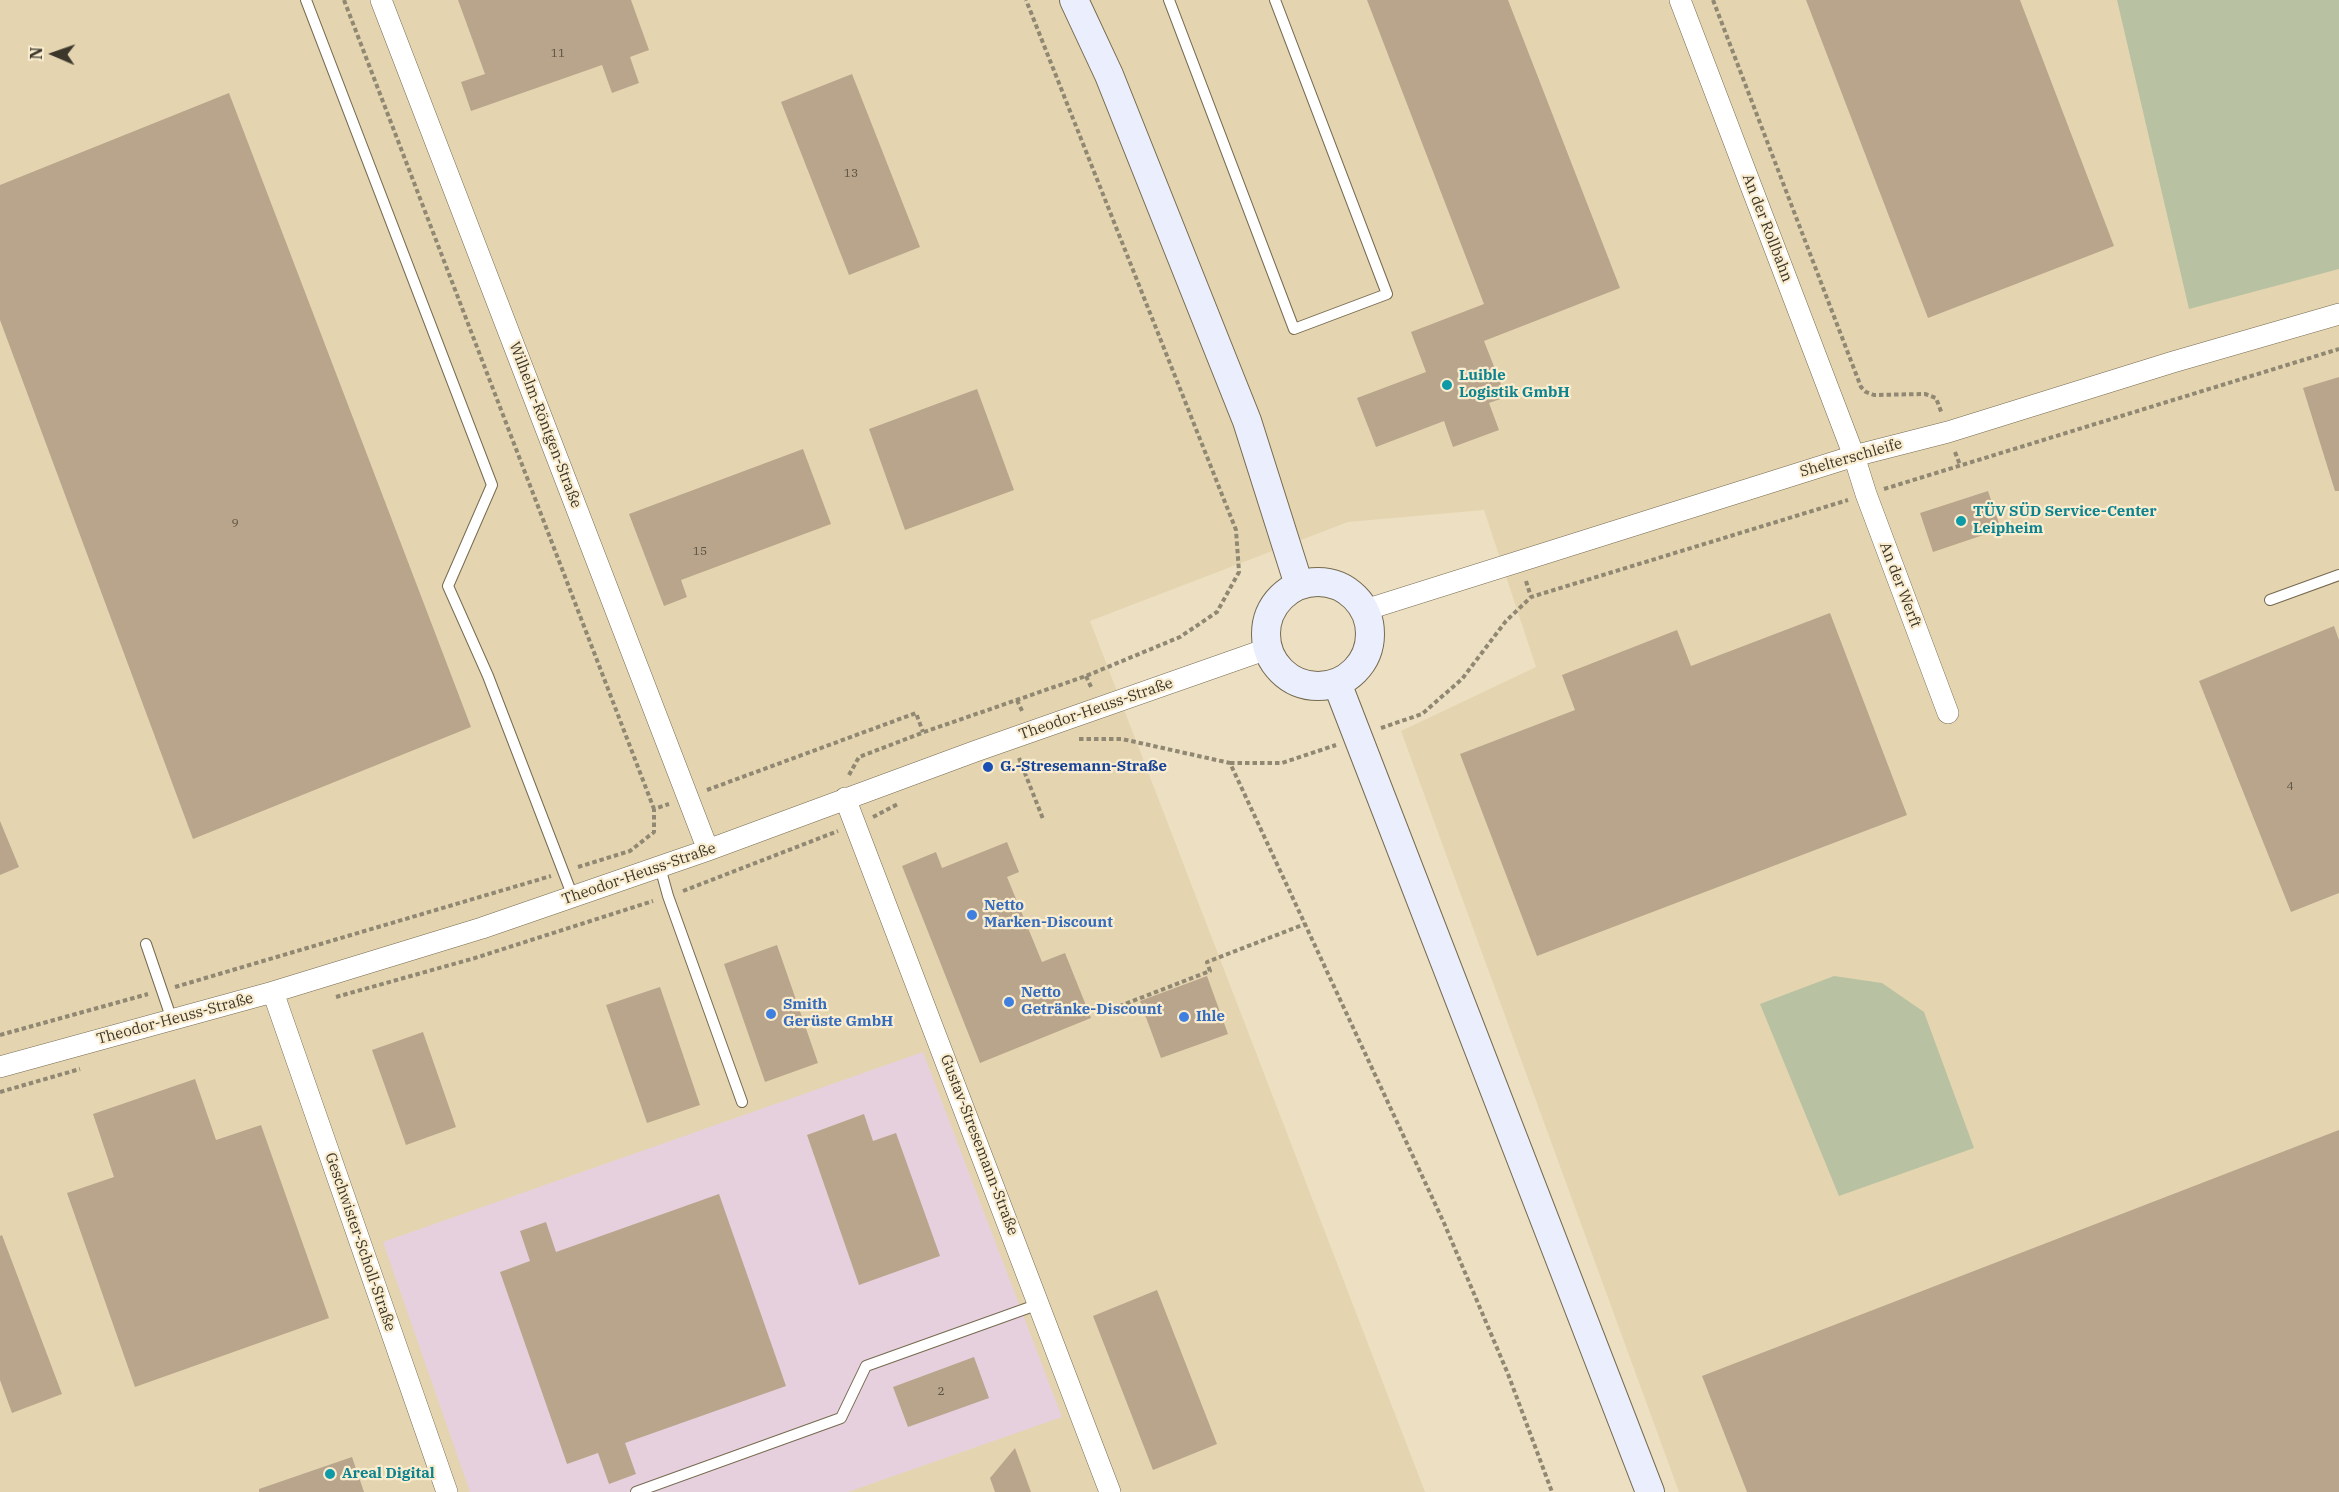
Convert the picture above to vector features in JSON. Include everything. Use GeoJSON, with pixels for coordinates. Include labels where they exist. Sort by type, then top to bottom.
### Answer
{"type":"FeatureCollection","features":[{"type":"Feature","properties":{"kind":"main road"},"geometry":{"type":"LineString","coordinates":[[1074,0],[1109,75],[1247,421],[1299,585]]}},
{"type":"Feature","properties":{"kind":"main road"},"geometry":{"type":"LineString","coordinates":[[1318,581],[1337,585],[1353,595],[1365,610],[1371,631],[1367,653],[1355,671],[1337,683],[1320,687],[1303,685],[1287,677],[1275,664],[1268,649],[1266,630],[1271,611],[1282,595],[1299,585],[1318,581]]}},
{"type":"Feature","properties":{"kind":"main road"},"geometry":{"type":"LineString","coordinates":[[1337,683],[1650,1492]]}},
{"type":"Feature","properties":{"kind":"street","name":"Wilhelm-Röntgen-Straße"},"geometry":{"type":"LineString","coordinates":[[381,0],[708,850]]}},
{"type":"Feature","properties":{"kind":"street","name":"An der Rollbahn"},"geometry":{"type":"LineString","coordinates":[[1680,0],[1854,456]]}},
{"type":"Feature","properties":{"kind":"street","name":"Shelterschleife"},"geometry":{"type":"LineString","coordinates":[[1365,610],[1854,456],[1948,432],[2173,362],[2339,314]]}},
{"type":"Feature","properties":{"kind":"street","name":"An der Werft"},"geometry":{"type":"LineString","coordinates":[[1854,456],[1866,494],[1948,712]]}},
{"type":"Feature","properties":{"kind":"street","name":"Theodor-Heuss-Straße"},"geometry":{"type":"LineString","coordinates":[[0,1067],[273,992],[482,928],[708,850],[845,798],[1268,649]]}},
{"type":"Feature","properties":{"kind":"street","name":"Gustav-Stresemann-Straße"},"geometry":{"type":"LineString","coordinates":[[845,798],[1110,1492]]}},
{"type":"Feature","properties":{"kind":"street","name":"Geschwister-Scholl-Straße"},"geometry":{"type":"LineString","coordinates":[[273,992],[447,1492]]}},
{"type":"Feature","properties":{"kind":"lane"},"geometry":{"type":"LineString","coordinates":[[306,0],[492,485],[448,586],[488,676],[573,897]]}},
{"type":"Feature","properties":{"kind":"lane"},"geometry":{"type":"LineString","coordinates":[[1169,0],[1294,330],[1387,294],[1275,0]]}},
{"type":"Feature","properties":{"kind":"lane"},"geometry":{"type":"LineString","coordinates":[[2270,600],[2339,575]]}},
{"type":"Feature","properties":{"kind":"lane"},"geometry":{"type":"LineString","coordinates":[[660,867],[668,897],[742,1101]]}},
{"type":"Feature","properties":{"kind":"lane"},"geometry":{"type":"LineString","coordinates":[[146,944],[172,1020]]}},
{"type":"Feature","properties":{"kind":"lane"},"geometry":{"type":"LineString","coordinates":[[636,1492],[841,1418],[866,1366],[1039,1304]]}},
{"type":"Feature","properties":{"kind":"path"},"geometry":{"type":"LineString","coordinates":[[0,1035],[163,990],[564,872],[630,851],[654,832],[654,809],[344,0]]}},
{"type":"Feature","properties":{"kind":"path"},"geometry":{"type":"LineString","coordinates":[[845,798],[845,781],[859,757],[923,732],[1086,676],[1180,637],[1217,612],[1239,573],[1236,530],[1026,0]]}},
{"type":"Feature","properties":{"kind":"path"},"geometry":{"type":"LineString","coordinates":[[1713,0],[1861,387],[1874,395],[1925,394],[1936,398],[1960,465]]}},
{"type":"Feature","properties":{"kind":"path"},"geometry":{"type":"LineString","coordinates":[[1377,729],[1422,714],[1462,679],[1506,621],[1531,597],[2339,349]]}},
{"type":"Feature","properties":{"kind":"path"},"geometry":{"type":"LineString","coordinates":[[1017,700],[1032,732]]}},
{"type":"Feature","properties":{"kind":"path"},"geometry":{"type":"LineString","coordinates":[[654,809],[916,713],[923,732]]}},
{"type":"Feature","properties":{"kind":"path"},"geometry":{"type":"LineString","coordinates":[[1071,740],[1122,739],[1230,763],[1282,763],[1336,745]]}},
{"type":"Feature","properties":{"kind":"path"},"geometry":{"type":"LineString","coordinates":[[1018,755],[1043,819]]}},
{"type":"Feature","properties":{"kind":"path"},"geometry":{"type":"LineString","coordinates":[[1230,763],[1449,1234],[1508,1374],[1552,1492]]}},
{"type":"Feature","properties":{"kind":"path"},"geometry":{"type":"LineString","coordinates":[[1112,1009],[1210,972],[1207,962],[1305,924]]}},
{"type":"Feature","properties":{"kind":"shaded area"},"geometry":{"type":"Polygon","coordinates":[[[0,0],[2339,0],[2339,1492],[1679,1492],[1401,731],[1536,667],[1484,510],[1348,522],[1090,621],[1425,1492],[0,1492],[0,0]]]}},
{"type":"Feature","properties":{"kind":"shaded area"},"geometry":{"type":"Polygon","coordinates":[[[923,1052],[1062,1417],[848,1492],[470,1492],[383,1242],[923,1052]]]}},
{"type":"Feature","properties":{"kind":"green space"},"geometry":{"type":"Polygon","coordinates":[[[2117,0],[2339,0],[2339,269],[2189,309],[2117,0]]]}},
{"type":"Feature","properties":{"kind":"green space"},"geometry":{"type":"Polygon","coordinates":[[[1834,976],[1882,983],[1924,1012],[1974,1148],[1839,1196],[1760,1004],[1834,976]]]}},
{"type":"Feature","properties":{"kind":"building"},"geometry":{"type":"Polygon","coordinates":[[[458,0],[631,0],[649,50],[630,57],[639,83],[612,93],[602,65],[471,111],[461,82],[485,74],[458,0]]]}},
{"type":"Feature","properties":{"kind":"building"},"geometry":{"type":"Polygon","coordinates":[[[1367,0],[1508,0],[1620,288],[1484,341],[1506,397],[1489,403],[1499,430],[1453,447],[1444,421],[1376,447],[1357,398],[1426,372],[1411,332],[1484,304],[1367,0]]]}},
{"type":"Feature","properties":{"kind":"building"},"geometry":{"type":"Polygon","coordinates":[[[1806,0],[2020,0],[2114,246],[1928,318],[1806,0]]]}},
{"type":"Feature","properties":{"kind":"building"},"geometry":{"type":"Polygon","coordinates":[[[852,74],[920,247],[849,275],[781,102],[852,74]]]}},
{"type":"Feature","properties":{"kind":"building"},"geometry":{"type":"Polygon","coordinates":[[[229,93],[471,727],[193,839],[0,320],[0,185],[229,93]]]}},
{"type":"Feature","properties":{"kind":"building"},"geometry":{"type":"Polygon","coordinates":[[[2339,377],[2339,491],[2335,491],[2303,388],[2339,377]]]}},
{"type":"Feature","properties":{"kind":"building"},"geometry":{"type":"Polygon","coordinates":[[[977,389],[1014,490],[905,530],[869,429],[977,389]]]}},
{"type":"Feature","properties":{"kind":"building"},"geometry":{"type":"Polygon","coordinates":[[[803,449],[831,524],[681,580],[687,597],[664,606],[629,514],[803,449]]]}},
{"type":"Feature","properties":{"kind":"building","name":"TÜV SÜD Service-Center Leipheim"},"geometry":{"type":"Polygon","coordinates":[[[1988,491],[2001,529],[1933,552],[1920,513],[1988,491]]]}},
{"type":"Feature","properties":{"kind":"building"},"geometry":{"type":"Polygon","coordinates":[[[1830,613],[1907,815],[1537,956],[1460,754],[1575,710],[1562,675],[1677,630],[1691,666],[1830,613]]]}},
{"type":"Feature","properties":{"kind":"building"},"geometry":{"type":"Polygon","coordinates":[[[2334,626],[2339,640],[2339,893],[2291,912],[2199,681],[2334,626]]]}},
{"type":"Feature","properties":{"kind":"building"},"geometry":{"type":"Polygon","coordinates":[[[0,821],[19,867],[0,875],[0,821]]]}},
{"type":"Feature","properties":{"kind":"building","name":"Netto Marken-Discount"},"geometry":{"type":"Polygon","coordinates":[[[1007,842],[1019,872],[1007,877],[1042,962],[1065,953],[1091,1018],[980,1063],[902,866],[936,852],[942,868],[1007,842]]]}},
{"type":"Feature","properties":{"kind":"building","name":"Smith Gerüste GmbH"},"geometry":{"type":"Polygon","coordinates":[[[777,945],[818,1063],[765,1082],[724,964],[777,945]]]}},
{"type":"Feature","properties":{"kind":"building","name":"Ihle"},"geometry":{"type":"Polygon","coordinates":[[[1207,976],[1228,1034],[1161,1058],[1140,1001],[1207,976]]]}},
{"type":"Feature","properties":{"kind":"building"},"geometry":{"type":"Polygon","coordinates":[[[660,987],[700,1105],[647,1123],[606,1005],[660,987]]]}},
{"type":"Feature","properties":{"kind":"building"},"geometry":{"type":"Polygon","coordinates":[[[423,1032],[456,1127],[406,1145],[372,1050],[423,1032]]]}},
{"type":"Feature","properties":{"kind":"building"},"geometry":{"type":"Polygon","coordinates":[[[195,1079],[216,1140],[261,1125],[329,1318],[135,1387],[67,1193],[114,1177],[93,1114],[195,1079]]]}},
{"type":"Feature","properties":{"kind":"building"},"geometry":{"type":"Polygon","coordinates":[[[864,1114],[873,1141],[896,1133],[940,1256],[859,1285],[807,1135],[864,1114]]]}},
{"type":"Feature","properties":{"kind":"building"},"geometry":{"type":"Polygon","coordinates":[[[2339,1130],[2339,1492],[1747,1492],[1702,1376],[2339,1130]]]}},
{"type":"Feature","properties":{"kind":"building"},"geometry":{"type":"Polygon","coordinates":[[[719,1194],[786,1386],[625,1443],[636,1474],[609,1484],[598,1453],[567,1464],[500,1272],[530,1261],[520,1231],[546,1222],[556,1252],[719,1194]]]}},
{"type":"Feature","properties":{"kind":"building"},"geometry":{"type":"Polygon","coordinates":[[[2,1235],[62,1394],[12,1413],[0,1380],[0,1236],[2,1235]]]}},
{"type":"Feature","properties":{"kind":"building"},"geometry":{"type":"Polygon","coordinates":[[[1157,1290],[1217,1444],[1153,1470],[1093,1316],[1157,1290]]]}},
{"type":"Feature","properties":{"kind":"building"},"geometry":{"type":"Polygon","coordinates":[[[974,1357],[989,1398],[908,1427],[893,1387],[974,1357]]]}},
{"type":"Feature","properties":{"kind":"building"},"geometry":{"type":"Polygon","coordinates":[[[1015,1448],[1031,1492],[995,1492],[990,1478],[1015,1448]]]}},
{"type":"Feature","properties":{"kind":"building","name":"Areal Digital"},"geometry":{"type":"Polygon","coordinates":[[[352,1457],[364,1492],[259,1492],[259,1489],[352,1457]]]}},
{"type":"Feature","properties":{"kind":"place","name":"Luible Logistik GmbH"},"geometry":{"type":"Point","coordinates":[1447,385]}},
{"type":"Feature","properties":{"kind":"place","name":"TÜV SÜD Service-Center Leipheim"},"geometry":{"type":"Point","coordinates":[1961,521]}},
{"type":"Feature","properties":{"kind":"place","name":"G.-Stresemann-Straße"},"geometry":{"type":"Point","coordinates":[988,767]}},
{"type":"Feature","properties":{"kind":"place","name":"Netto Marken-Discount"},"geometry":{"type":"Point","coordinates":[972,915]}},
{"type":"Feature","properties":{"kind":"place","name":"Netto Getränke-Discount"},"geometry":{"type":"Point","coordinates":[1009,1002]}},
{"type":"Feature","properties":{"kind":"place","name":"Smith Gerüste GmbH"},"geometry":{"type":"Point","coordinates":[771,1014]}},
{"type":"Feature","properties":{"kind":"place","name":"Ihle"},"geometry":{"type":"Point","coordinates":[1184,1017]}},
{"type":"Feature","properties":{"kind":"place","name":"Areal Digital"},"geometry":{"type":"Point","coordinates":[330,1474]}}]}
